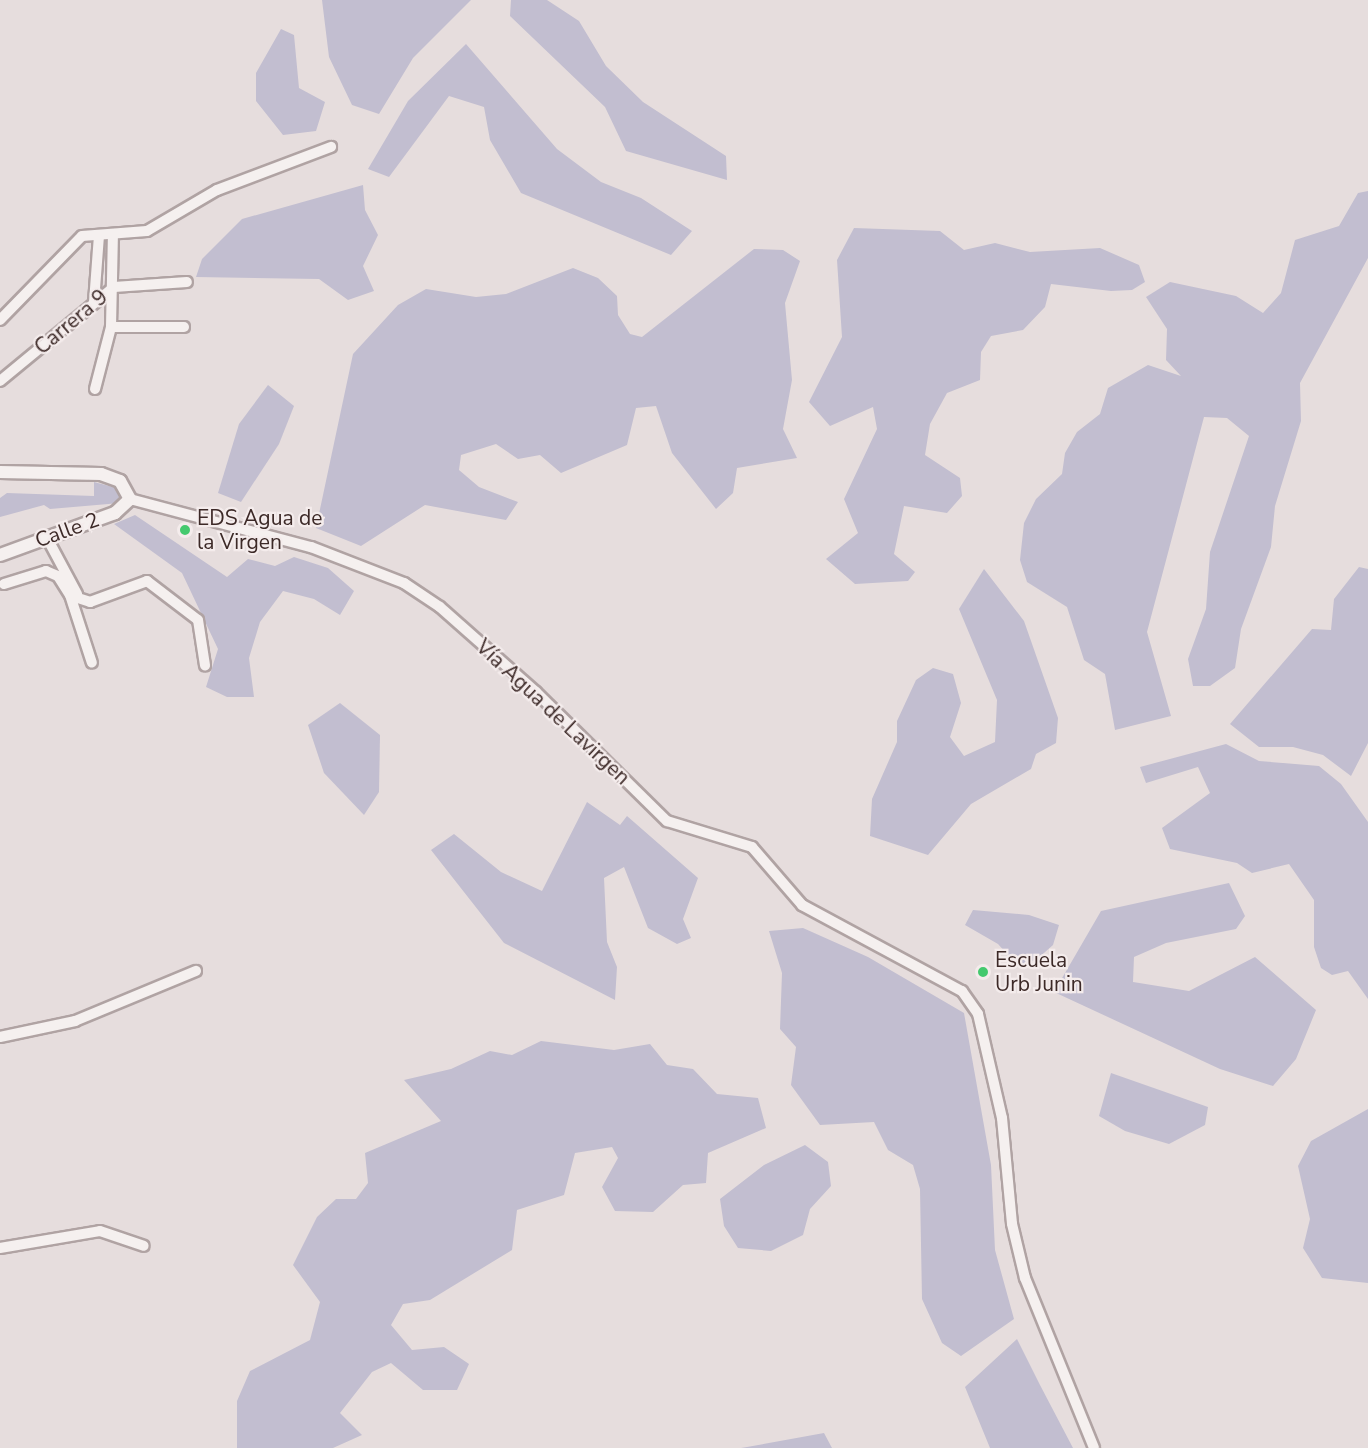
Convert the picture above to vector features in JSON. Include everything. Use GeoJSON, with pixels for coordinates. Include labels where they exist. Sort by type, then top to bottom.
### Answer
{"type":"FeatureCollection","features":[{"type":"Feature","properties":{"kind":"street"},"geometry":{"type":"LineString","coordinates":[[0,320],[82,236],[113,236],[147,231],[217,189],[331,147]]}},
{"type":"Feature","properties":{"kind":"street"},"geometry":{"type":"LineString","coordinates":[[94,302],[99,236]]}},
{"type":"Feature","properties":{"kind":"street"},"geometry":{"type":"LineString","coordinates":[[95,389],[111,327],[114,287],[113,236]]}},
{"type":"Feature","properties":{"kind":"street","name":"Carrera 9"},"geometry":{"type":"LineString","coordinates":[[0,381],[114,287],[187,282]]}},
{"type":"Feature","properties":{"kind":"street"},"geometry":{"type":"LineString","coordinates":[[111,327],[184,327]]}},
{"type":"Feature","properties":{"kind":"street"},"geometry":{"type":"LineString","coordinates":[[0,472],[101,474],[120,481],[130,499]]}},
{"type":"Feature","properties":{"kind":"street","name":"Calle 2"},"geometry":{"type":"LineString","coordinates":[[0,555],[46,536],[115,513],[130,499]]}},
{"type":"Feature","properties":{"kind":"street","name":"Vía Agua de Lavirgen"},"geometry":{"type":"LineString","coordinates":[[130,499],[359,563],[440,607],[667,821],[752,847],[802,904],[876,948],[942,977],[962,991],[978,1014],[1002,1118],[1012,1224],[1025,1278],[1094,1448]]}},
{"type":"Feature","properties":{"kind":"street"},"geometry":{"type":"LineString","coordinates":[[46,536],[78,598],[76,610]]}},
{"type":"Feature","properties":{"kind":"street"},"geometry":{"type":"LineString","coordinates":[[4,584],[52,572],[76,610],[92,663]]}},
{"type":"Feature","properties":{"kind":"street"},"geometry":{"type":"LineString","coordinates":[[78,598],[90,602],[147,581],[198,620],[205,665]]}},
{"type":"Feature","properties":{"kind":"street"},"geometry":{"type":"LineString","coordinates":[[0,1037],[75,1021],[196,971]]}},
{"type":"Feature","properties":{"kind":"street"},"geometry":{"type":"LineString","coordinates":[[0,1248],[100,1231],[144,1246]]}},
{"type":"Feature","properties":{"kind":"shaded area"},"geometry":{"type":"Polygon","coordinates":[[[322,0],[471,0],[413,58],[379,114],[352,105],[329,57],[322,0]]]}},
{"type":"Feature","properties":{"kind":"shaded area"},"geometry":{"type":"Polygon","coordinates":[[[511,0],[547,0],[579,21],[606,66],[643,102],[726,156],[727,180],[626,151],[605,107],[510,16],[511,0]]]}},
{"type":"Feature","properties":{"kind":"shaded area"},"geometry":{"type":"Polygon","coordinates":[[[281,29],[294,35],[299,88],[325,102],[316,131],[283,135],[256,101],[256,73],[281,29]]]}},
{"type":"Feature","properties":{"kind":"shaded area"},"geometry":{"type":"Polygon","coordinates":[[[466,44],[557,149],[601,182],[641,198],[692,231],[671,255],[521,193],[490,140],[484,107],[449,96],[389,177],[368,169],[408,101],[466,44]]]}},
{"type":"Feature","properties":{"kind":"shaded area"},"geometry":{"type":"Polygon","coordinates":[[[363,185],[365,210],[378,235],[363,266],[374,291],[348,300],[319,279],[196,277],[202,259],[242,219],[363,185]]]}},
{"type":"Feature","properties":{"kind":"shaded area"},"geometry":{"type":"Polygon","coordinates":[[[1368,191],[1368,258],[1300,383],[1301,421],[1275,506],[1271,547],[1241,629],[1235,668],[1210,686],[1193,686],[1188,659],[1206,609],[1210,552],[1249,436],[1227,418],[1204,417],[1147,632],[1171,716],[1115,730],[1105,674],[1084,660],[1067,607],[1027,582],[1020,560],[1024,523],[1036,499],[1062,474],[1065,453],[1077,432],[1100,414],[1108,388],[1148,365],[1181,376],[1166,360],[1167,329],[1146,297],[1170,282],[1236,296],[1263,313],[1281,293],[1295,240],[1339,226],[1358,193],[1368,191]]]}},
{"type":"Feature","properties":{"kind":"shaded area"},"geometry":{"type":"Polygon","coordinates":[[[854,228],[940,231],[964,250],[995,243],[1030,252],[1100,248],[1139,265],[1145,282],[1132,290],[1111,291],[1051,284],[1045,307],[1023,330],[991,336],[981,352],[980,380],[947,393],[930,424],[925,455],[960,478],[962,496],[947,513],[904,506],[894,554],[915,572],[908,581],[855,584],[826,559],[858,533],[844,499],[877,429],[873,407],[830,426],[809,402],[842,337],[837,260],[854,228]]]}},
{"type":"Feature","properties":{"kind":"shaded area"},"geometry":{"type":"Polygon","coordinates":[[[754,249],[783,250],[800,261],[785,303],[792,380],[783,429],[797,458],[737,468],[733,493],[716,509],[672,453],[656,406],[636,408],[627,445],[561,473],[540,455],[518,459],[496,444],[461,455],[459,470],[479,487],[518,502],[506,520],[425,505],[361,546],[316,528],[353,354],[398,305],[426,289],[476,297],[506,294],[573,268],[598,278],[617,296],[618,315],[630,334],[642,337],[754,249]]]}},
{"type":"Feature","properties":{"kind":"shaded area"},"geometry":{"type":"Polygon","coordinates":[[[268,385],[294,406],[279,444],[241,502],[218,493],[239,424],[268,385]]]}},
{"type":"Feature","properties":{"kind":"shaded area"},"geometry":{"type":"Polygon","coordinates":[[[94,482],[113,487],[122,495],[120,503],[50,509],[44,505],[0,517],[0,498],[7,493],[94,496],[94,482]]]}},
{"type":"Feature","properties":{"kind":"shaded area"},"geometry":{"type":"Polygon","coordinates":[[[135,515],[227,577],[248,559],[275,566],[294,557],[328,568],[354,591],[340,615],[314,599],[283,591],[260,622],[249,658],[254,697],[227,697],[206,687],[218,649],[182,573],[114,524],[135,515]]]}},
{"type":"Feature","properties":{"kind":"shaded area"},"geometry":{"type":"Polygon","coordinates":[[[1359,567],[1368,569],[1368,743],[1351,776],[1323,755],[1293,747],[1259,747],[1230,724],[1312,629],[1331,630],[1334,599],[1359,567]]]}},
{"type":"Feature","properties":{"kind":"shaded area"},"geometry":{"type":"Polygon","coordinates":[[[984,569],[1024,621],[1058,718],[1056,743],[1036,754],[1031,769],[971,804],[928,855],[870,836],[872,799],[897,742],[897,721],[916,680],[933,668],[953,674],[961,703],[950,737],[964,756],[995,742],[997,700],[959,609],[984,569]]]}},
{"type":"Feature","properties":{"kind":"shaded area"},"geometry":{"type":"Polygon","coordinates":[[[340,703],[380,735],[379,792],[364,815],[324,773],[308,725],[340,703]]]}},
{"type":"Feature","properties":{"kind":"shaded area"},"geometry":{"type":"Polygon","coordinates":[[[1226,744],[1259,761],[1319,766],[1341,784],[1368,822],[1368,999],[1348,971],[1332,975],[1321,968],[1314,947],[1314,900],[1289,864],[1252,873],[1237,863],[1170,849],[1162,828],[1210,793],[1198,767],[1146,783],[1140,767],[1226,744]]]}},
{"type":"Feature","properties":{"kind":"shaded area"},"geometry":{"type":"Polygon","coordinates":[[[587,802],[620,825],[627,816],[698,878],[683,919],[691,938],[677,944],[648,928],[624,867],[604,878],[607,942],[617,967],[615,1000],[504,943],[431,850],[454,834],[501,872],[542,891],[587,802]]]}},
{"type":"Feature","properties":{"kind":"shaded area"},"geometry":{"type":"Polygon","coordinates":[[[1229,883],[1245,916],[1236,929],[1166,943],[1134,957],[1133,982],[1189,991],[1255,957],[1316,1010],[1296,1059],[1273,1086],[1220,1069],[1054,992],[1101,911],[1229,883]]]}},
{"type":"Feature","properties":{"kind":"shaded area"},"geometry":{"type":"Polygon","coordinates":[[[973,910],[1029,915],[1059,925],[1053,945],[1036,960],[1017,965],[998,944],[965,925],[973,910]]]}},
{"type":"Feature","properties":{"kind":"shaded area"},"geometry":{"type":"Polygon","coordinates":[[[803,928],[868,957],[964,1013],[991,1165],[995,1250],[1014,1319],[961,1356],[942,1343],[922,1299],[920,1189],[913,1165],[888,1150],[874,1122],[820,1125],[791,1085],[796,1047],[780,1029],[782,973],[769,931],[803,928]]]}},
{"type":"Feature","properties":{"kind":"shaded area"},"geometry":{"type":"Polygon","coordinates":[[[541,1041],[614,1050],[650,1044],[667,1065],[693,1069],[717,1094],[758,1098],[766,1128],[708,1153],[706,1183],[683,1185],[653,1212],[615,1211],[602,1187],[618,1158],[612,1147],[575,1153],[564,1195],[517,1210],[512,1250],[430,1300],[403,1304],[391,1325],[412,1350],[444,1347],[469,1364],[457,1390],[423,1390],[391,1363],[372,1372],[340,1413],[362,1435],[333,1448],[237,1448],[237,1401],[250,1371],[310,1340],[320,1302],[293,1265],[317,1217],[336,1199],[356,1199],[368,1183],[365,1153],[441,1121],[404,1080],[451,1069],[490,1051],[512,1055],[541,1041]]]}},
{"type":"Feature","properties":{"kind":"shaded area"},"geometry":{"type":"Polygon","coordinates":[[[1111,1073],[1208,1107],[1205,1125],[1169,1144],[1125,1131],[1099,1116],[1111,1073]]]}},
{"type":"Feature","properties":{"kind":"shaded area"},"geometry":{"type":"Polygon","coordinates":[[[1368,1109],[1368,1283],[1322,1278],[1303,1248],[1310,1219],[1298,1166],[1311,1141],[1368,1109]]]}},
{"type":"Feature","properties":{"kind":"shaded area"},"geometry":{"type":"Polygon","coordinates":[[[805,1145],[828,1162],[831,1186],[810,1209],[803,1235],[771,1251],[738,1248],[724,1226],[720,1199],[764,1165],[805,1145]]]}},
{"type":"Feature","properties":{"kind":"shaded area"},"geometry":{"type":"Polygon","coordinates":[[[1017,1339],[1073,1448],[990,1448],[965,1387],[1017,1339]]]}},
{"type":"Feature","properties":{"kind":"shaded area"},"geometry":{"type":"Polygon","coordinates":[[[824,1433],[832,1448],[741,1448],[747,1447],[824,1433]]]}},
{"type":"Feature","properties":{"kind":"place","name":"EDS Agua de la Virgen"},"geometry":{"type":"Point","coordinates":[185,530]}},
{"type":"Feature","properties":{"kind":"place","name":"Escuela Urb Junin"},"geometry":{"type":"Point","coordinates":[983,972]}}]}
